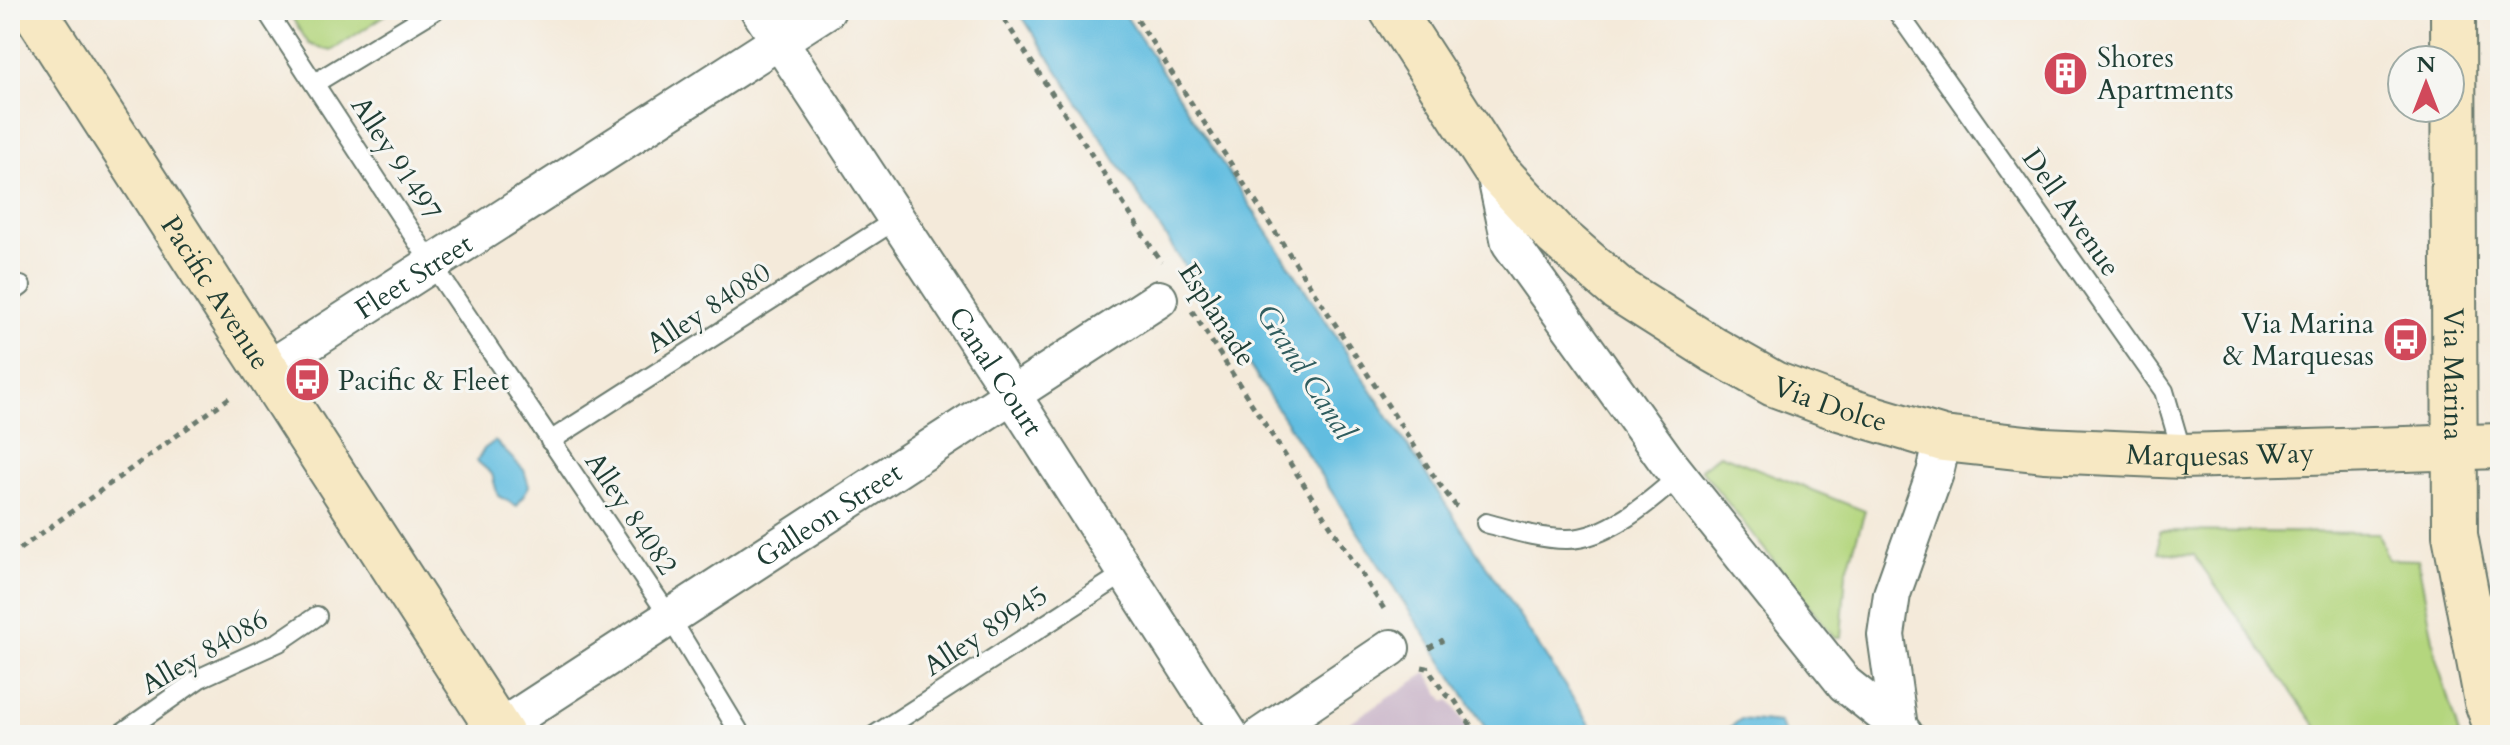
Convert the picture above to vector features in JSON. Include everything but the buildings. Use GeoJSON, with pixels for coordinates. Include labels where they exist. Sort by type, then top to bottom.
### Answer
{"type":"FeatureCollection","features":[{"type":"Feature","properties":{"kind":"street","name":"Pacific Avenue"},"geometry":{"type":"LineString","coordinates":[[34,10],[500,732]]}},
{"type":"Feature","properties":{"kind":"street","name":"Canal Court"},"geometry":{"type":"LineString","coordinates":[[759,10],[1013,396],[1230,735]]}},
{"type":"Feature","properties":{"kind":"street","name":"Fleet Street"},"geometry":{"type":"LineString","coordinates":[[267,370],[827,10]]}},
{"type":"Feature","properties":{"kind":"street","name":"Via Dolce"},"geometry":{"type":"LineString","coordinates":[[1392,10],[1494,168],[1556,235],[1618,289],[1774,384],[1836,407],[1943,439],[1935,473],[1892,594],[1886,635],[1902,731]]}},
{"type":"Feature","properties":{"kind":"street","name":"Via Marina"},"geometry":{"type":"LineString","coordinates":[[2453,10],[2455,535],[2487,702],[2499,735]]}},
{"type":"Feature","properties":{"kind":"street","name":"Via Dolce"},"geometry":{"type":"LineString","coordinates":[[1494,168],[1510,243],[1679,476],[1845,684],[1902,731]]}},
{"type":"Feature","properties":{"kind":"street","name":"Galleon Street"},"geometry":{"type":"LineString","coordinates":[[500,732],[669,616],[1171,291]]}},
{"type":"Feature","properties":{"kind":"street","name":"Marquesas Way"},"geometry":{"type":"LineString","coordinates":[[1943,439],[2044,450],[2183,456],[2500,446]]}},
{"type":"Feature","properties":{"kind":"street"},"geometry":{"type":"LineString","coordinates":[[1262,735],[1399,643]]}},
{"type":"Feature","properties":{"kind":"lane","name":"Alley 91497"},"geometry":{"type":"LineString","coordinates":[[266,10],[550,441]]}},
{"type":"Feature","properties":{"kind":"lane"},"geometry":{"type":"LineString","coordinates":[[315,83],[435,10]]}},
{"type":"Feature","properties":{"kind":"lane","name":"Dell Avenue"},"geometry":{"type":"LineString","coordinates":[[1896,10],[2164,391],[2183,456]]}},
{"type":"Feature","properties":{"kind":"lane","name":"Alley 84080"},"geometry":{"type":"LineString","coordinates":[[550,441],[897,219]]}},
{"type":"Feature","properties":{"kind":"lane","name":"Alley 84082"},"geometry":{"type":"LineString","coordinates":[[550,441],[669,616],[741,735]]}},
{"type":"Feature","properties":{"kind":"lane"},"geometry":{"type":"LineString","coordinates":[[1486,523],[1528,535],[1569,540],[1607,529],[1653,500],[1679,476]]}},
{"type":"Feature","properties":{"kind":"lane","name":"Alley 89945"},"geometry":{"type":"LineString","coordinates":[[875,735],[1125,573]]}},
{"type":"Feature","properties":{"kind":"lane","name":"Alley 84086"},"geometry":{"type":"LineString","coordinates":[[119,735],[200,678],[279,642],[317,616]]}},
{"type":"Feature","properties":{"kind":"path","name":"Esplanade"},"geometry":{"type":"LineString","coordinates":[[998,10],[1171,291],[1399,643],[1427,668],[1446,695],[1454,699],[1477,735]]}},
{"type":"Feature","properties":{"kind":"path"},"geometry":{"type":"LineString","coordinates":[[1131,10],[1437,481],[1456,506],[1486,523]]}},
{"type":"Feature","properties":{"kind":"path"},"geometry":{"type":"LineString","coordinates":[[10,556],[267,370]]}},
{"type":"Feature","properties":{"kind":"shaded area"},"geometry":{"type":"Polygon","coordinates":[[[1427,673],[1445,702],[1450,700],[1472,735],[1330,735],[1427,673]]]}},
{"type":"Feature","properties":{"kind":"green space"},"geometry":{"type":"Polygon","coordinates":[[[287,10],[393,10],[331,51],[309,44],[287,10]]]}},
{"type":"Feature","properties":{"kind":"green space"},"geometry":{"type":"Polygon","coordinates":[[[1720,454],[1865,511],[1846,573],[1841,637],[1834,637],[1701,469],[1720,454]]]}},
{"type":"Feature","properties":{"kind":"green space"},"geometry":{"type":"Polygon","coordinates":[[[2159,531],[2378,533],[2388,559],[2418,560],[2437,661],[2459,735],[2322,735],[2194,555],[2159,552],[2159,531]]]}},
{"type":"Feature","properties":{"kind":"water","name":"Grand Canal"},"geometry":{"type":"Polygon","coordinates":[[[1018,10],[1122,10],[1597,735],[1490,735],[1018,10]]]}},
{"type":"Feature","properties":{"kind":"water"},"geometry":{"type":"Polygon","coordinates":[[[495,441],[524,470],[529,486],[517,506],[498,496],[492,474],[477,461],[484,449],[495,441]]]}},
{"type":"Feature","properties":{"kind":"water"},"geometry":{"type":"Polygon","coordinates":[[[1741,719],[1779,723],[1786,735],[1721,735],[1741,719]]]}},
{"type":"Feature","properties":{"kind":"place","name":"Shores Apartments"},"geometry":{"type":"Point","coordinates":[2066,73]}},
{"type":"Feature","properties":{"kind":"place","name":"Via Marina & Marquesas"},"geometry":{"type":"Point","coordinates":[2405,339]}},
{"type":"Feature","properties":{"kind":"place","name":"Pacific & Fleet"},"geometry":{"type":"Point","coordinates":[307,380]}}]}
